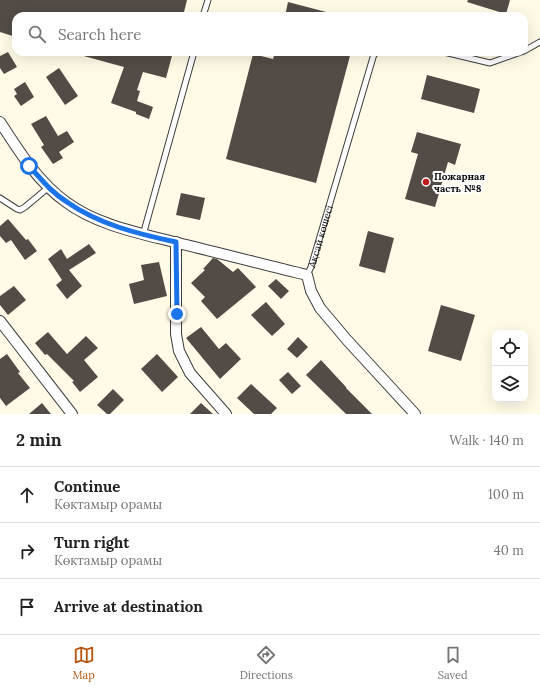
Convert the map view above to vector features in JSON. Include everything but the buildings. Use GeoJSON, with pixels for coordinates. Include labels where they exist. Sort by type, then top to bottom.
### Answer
{"type":"FeatureCollection","features":[{"type":"Feature","properties":{"kind":"street"},"geometry":{"type":"LineString","coordinates":[[0,122],[29,166],[48,188],[66,202],[89,216],[143,235],[307,275]]}},
{"type":"Feature","properties":{"kind":"street"},"geometry":{"type":"LineString","coordinates":[[176,242],[176,334],[179,352],[190,373],[226,414]]}},
{"type":"Feature","properties":{"kind":"street","name":"Ақсай көшесі"},"geometry":{"type":"LineString","coordinates":[[307,275],[311,291],[320,308],[347,340],[415,414]]}},
{"type":"Feature","properties":{"kind":"street"},"geometry":{"type":"LineString","coordinates":[[0,321],[71,414]]}},
{"type":"Feature","properties":{"kind":"lane"},"geometry":{"type":"LineString","coordinates":[[205,12],[208,0]]}},
{"type":"Feature","properties":{"kind":"lane"},"geometry":{"type":"LineString","coordinates":[[528,49],[540,42]]}},
{"type":"Feature","properties":{"kind":"lane"},"geometry":{"type":"LineString","coordinates":[[143,235],[193,56]]}},
{"type":"Feature","properties":{"kind":"lane","name":"Ақсай көшесі"},"geometry":{"type":"LineString","coordinates":[[307,275],[311,267],[373,56]]}},
{"type":"Feature","properties":{"kind":"lane"},"geometry":{"type":"LineString","coordinates":[[461,56],[490,63],[511,56]]}},
{"type":"Feature","properties":{"kind":"lane"},"geometry":{"type":"LineString","coordinates":[[0,198],[16,209],[20,210],[48,188]]}},
{"type":"Feature","properties":{"kind":"place","name":"Пожарная часть №8"},"geometry":{"type":"Point","coordinates":[426,182]}},
{"type":"Feature","properties":{"kind":"route"},"geometry":{"type":"LineString","coordinates":[[29,166],[48,188],[66,202],[89,216],[143,235],[176,242],[177,314]]}}]}
